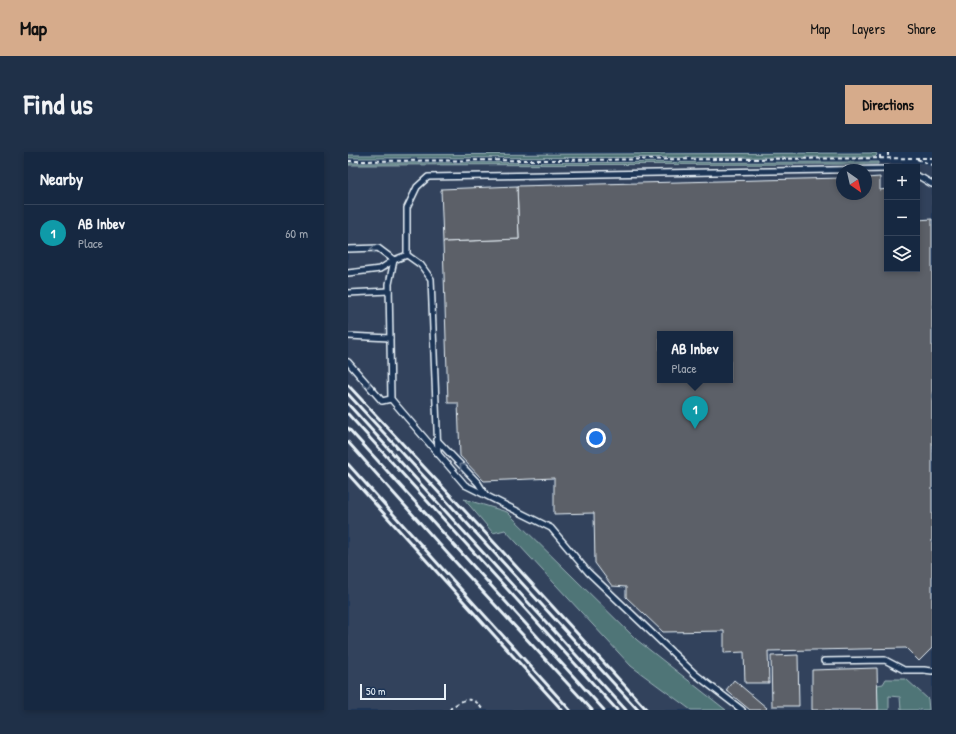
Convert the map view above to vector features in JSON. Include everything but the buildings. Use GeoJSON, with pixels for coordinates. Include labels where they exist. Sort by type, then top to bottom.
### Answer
{"type":"FeatureCollection","features":[{"type":"Feature","properties":{"kind":"lane"},"geometry":{"type":"LineString","coordinates":[[408,255],[408,208],[417,187],[428,177],[884,169]]}},
{"type":"Feature","properties":{"kind":"lane"},"geometry":{"type":"LineString","coordinates":[[920,177],[932,184]]}},
{"type":"Feature","properties":{"kind":"lane"},"geometry":{"type":"LineString","coordinates":[[348,249],[378,248],[394,260]]}},
{"type":"Feature","properties":{"kind":"lane"},"geometry":{"type":"LineString","coordinates":[[348,273],[380,269],[394,260],[408,255]]}},
{"type":"Feature","properties":{"kind":"lane"},"geometry":{"type":"LineString","coordinates":[[408,255],[421,265],[431,279],[438,454]]}},
{"type":"Feature","properties":{"kind":"lane"},"geometry":{"type":"LineString","coordinates":[[394,260],[389,284],[391,399],[465,485],[551,528],[588,572],[695,674],[742,710]]}},
{"type":"Feature","properties":{"kind":"lane"},"geometry":{"type":"LineString","coordinates":[[348,293],[389,291]]}},
{"type":"Feature","properties":{"kind":"lane"},"geometry":{"type":"LineString","coordinates":[[348,336],[390,338]]}},
{"type":"Feature","properties":{"kind":"lane"},"geometry":{"type":"LineString","coordinates":[[348,362],[382,402],[391,399]]}},
{"type":"Feature","properties":{"kind":"lane"},"geometry":{"type":"LineString","coordinates":[[437,440],[478,483],[486,495]]}},
{"type":"Feature","properties":{"kind":"lane"},"geometry":{"type":"LineString","coordinates":[[824,661],[885,660],[904,670],[932,671]]}},
{"type":"Feature","properties":{"kind":"path"},"geometry":{"type":"LineString","coordinates":[[880,152],[880,159]]}},
{"type":"Feature","properties":{"kind":"path"},"geometry":{"type":"LineString","coordinates":[[888,152],[888,159]]}},
{"type":"Feature","properties":{"kind":"path"},"geometry":{"type":"LineString","coordinates":[[916,158],[932,165]]}},
{"type":"Feature","properties":{"kind":"path"},"geometry":{"type":"LineString","coordinates":[[348,161],[932,158]]}},
{"type":"Feature","properties":{"kind":"path"},"geometry":{"type":"LineString","coordinates":[[450,710],[461,701],[468,700],[477,702],[483,710]]}},
{"type":"Feature","properties":{"kind":"shaded area"},"geometry":{"type":"Polygon","coordinates":[[[923,163],[932,167],[932,710],[726,710],[637,640],[507,512],[465,499],[493,533],[505,530],[631,666],[691,710],[348,710],[348,165],[923,163]]]}},
{"type":"Feature","properties":{"kind":"green space"},"geometry":{"type":"Polygon","coordinates":[[[876,153],[877,155],[875,157],[348,158],[348,155],[876,153]]]}},
{"type":"Feature","properties":{"kind":"green space"},"geometry":{"type":"Polygon","coordinates":[[[878,162],[878,164],[348,165],[348,163],[878,162]]]}},
{"type":"Feature","properties":{"kind":"green space"},"geometry":{"type":"Polygon","coordinates":[[[464,499],[507,512],[637,640],[726,710],[691,710],[631,666],[505,530],[493,533],[464,499]]]}},
{"type":"Feature","properties":{"kind":"green space"},"geometry":{"type":"Polygon","coordinates":[[[886,679],[906,679],[928,699],[929,710],[901,710],[900,697],[889,696],[889,710],[878,710],[877,685],[883,684],[886,679]]]}},
{"type":"Feature","properties":{"kind":"railway"},"geometry":{"type":"LineString","coordinates":[[348,385],[647,710]]}},
{"type":"Feature","properties":{"kind":"railway"},"geometry":{"type":"LineString","coordinates":[[348,394],[638,710]]}},
{"type":"Feature","properties":{"kind":"railway"},"geometry":{"type":"LineString","coordinates":[[348,404],[626,710]]}},
{"type":"Feature","properties":{"kind":"railway"},"geometry":{"type":"LineString","coordinates":[[348,414],[617,710]]}},
{"type":"Feature","properties":{"kind":"railway"},"geometry":{"type":"LineString","coordinates":[[348,428],[604,710]]}},
{"type":"Feature","properties":{"kind":"railway"},"geometry":{"type":"LineString","coordinates":[[348,442],[448,554],[592,710]]}},
{"type":"Feature","properties":{"kind":"railway"},"geometry":{"type":"LineString","coordinates":[[348,464],[570,710]]}},
{"type":"Feature","properties":{"kind":"railway"},"geometry":{"type":"LineString","coordinates":[[348,474],[562,710]]}},
{"type":"Feature","properties":{"kind":"place","name":"AB Inbev"},"geometry":{"type":"Point","coordinates":[695,429]}}]}
